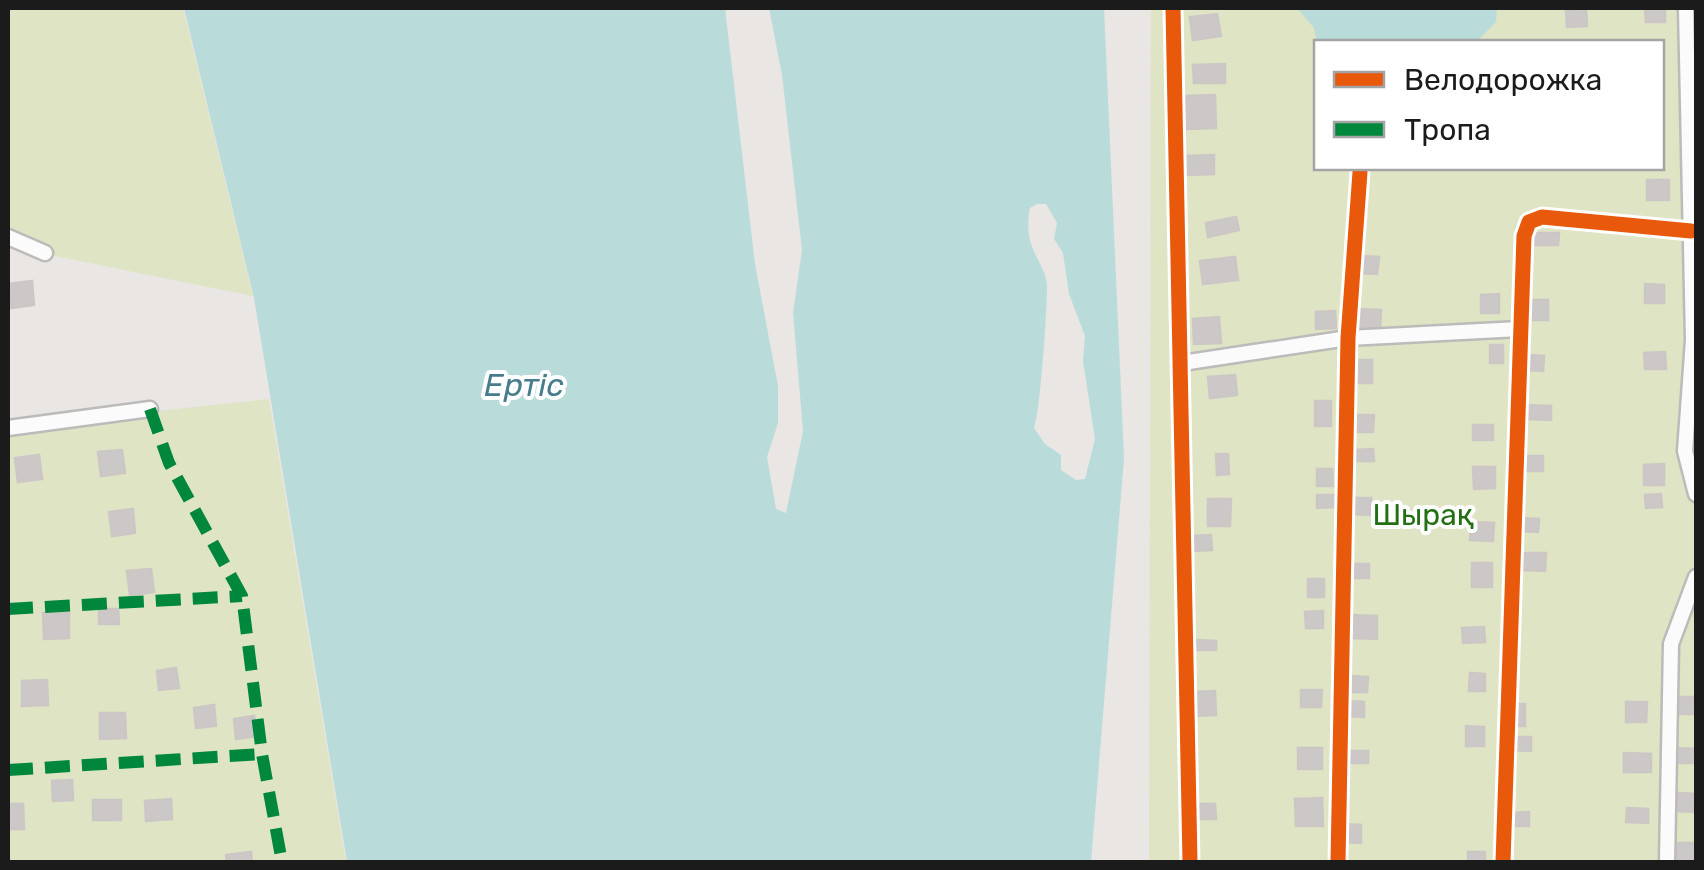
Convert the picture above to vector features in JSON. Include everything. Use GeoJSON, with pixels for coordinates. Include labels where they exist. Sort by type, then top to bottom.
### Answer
{"type":"FeatureCollection","features":[{"type":"Feature","properties":{"kind":"street"},"geometry":{"type":"LineString","coordinates":[[1173,8],[1190,862]]}},
{"type":"Feature","properties":{"kind":"street"},"geometry":{"type":"LineString","coordinates":[[1686,8],[1695,340],[1684,451],[1696,494]]}},
{"type":"Feature","properties":{"kind":"street"},"geometry":{"type":"LineString","coordinates":[[1338,862],[1348,338],[1360,172]]}},
{"type":"Feature","properties":{"kind":"street"},"geometry":{"type":"LineString","coordinates":[[1503,862],[1524,236],[1529,222],[1542,217],[1691,231]]}},
{"type":"Feature","properties":{"kind":"street"},"geometry":{"type":"LineString","coordinates":[[8,238],[45,253]]}},
{"type":"Feature","properties":{"kind":"street"},"geometry":{"type":"LineString","coordinates":[[1182,363],[1348,338],[1519,329]]}},
{"type":"Feature","properties":{"kind":"street"},"geometry":{"type":"LineString","coordinates":[[8,428],[150,410]]}},
{"type":"Feature","properties":{"kind":"street"},"geometry":{"type":"LineString","coordinates":[[1667,862],[1671,644],[1696,577]]}},
{"type":"Feature","properties":{"kind":"green space"},"geometry":{"type":"Polygon","coordinates":[[[8,8],[183,8],[253,296],[55,256],[8,235],[8,8]]]}},
{"type":"Feature","properties":{"kind":"green space","name":"Шырақ"},"geometry":{"type":"Polygon","coordinates":[[[1151,8],[1696,8],[1696,862],[1149,862],[1151,8]]]}},
{"type":"Feature","properties":{"kind":"green space"},"geometry":{"type":"Polygon","coordinates":[[[269,399],[346,862],[8,862],[8,427],[269,399]]]}},
{"type":"Feature","properties":{"kind":"water","name":"Ертіс"},"geometry":{"type":"Polygon","coordinates":[[[184,8],[725,8],[755,264],[778,386],[778,423],[767,457],[776,509],[786,513],[803,431],[793,313],[802,250],[782,75],[769,8],[1104,8],[1124,458],[1091,862],[347,862],[254,298],[184,8]],[[1046,204],[1030,208],[1028,223],[1047,289],[1034,428],[1045,444],[1061,455],[1061,470],[1076,480],[1085,479],[1095,439],[1083,361],[1085,336],[1069,294],[1063,253],[1054,239],[1057,223],[1046,204]]]}},
{"type":"Feature","properties":{"kind":"water"},"geometry":{"type":"Polygon","coordinates":[[[1297,8],[1497,8],[1496,22],[1478,40],[1317,40],[1314,28],[1297,8]]]}},
{"type":"Feature","properties":{"kind":"building"},"geometry":{"type":"Polygon","coordinates":[[[1586,8],[1587,26],[1567,27],[1566,10],[1586,8]]]}},
{"type":"Feature","properties":{"kind":"building"},"geometry":{"type":"Polygon","coordinates":[[[1645,8],[1665,8],[1665,22],[1646,22],[1645,8]]]}},
{"type":"Feature","properties":{"kind":"building"},"geometry":{"type":"Polygon","coordinates":[[[1217,14],[1221,36],[1193,40],[1190,17],[1217,14]]]}},
{"type":"Feature","properties":{"kind":"building"},"geometry":{"type":"Polygon","coordinates":[[[1225,64],[1225,83],[1194,83],[1193,65],[1225,64]]]}},
{"type":"Feature","properties":{"kind":"building"},"geometry":{"type":"Polygon","coordinates":[[[1215,95],[1216,128],[1187,129],[1186,96],[1215,95]]]}},
{"type":"Feature","properties":{"kind":"building"},"geometry":{"type":"Polygon","coordinates":[[[1214,155],[1214,174],[1185,175],[1185,156],[1214,155]]]}},
{"type":"Feature","properties":{"kind":"building"},"geometry":{"type":"Polygon","coordinates":[[[1647,180],[1669,180],[1669,200],[1647,200],[1647,180]]]}},
{"type":"Feature","properties":{"kind":"building"},"geometry":{"type":"Polygon","coordinates":[[[1236,217],[1239,230],[1208,237],[1206,223],[1236,217]]]}},
{"type":"Feature","properties":{"kind":"building"},"geometry":{"type":"Polygon","coordinates":[[[1532,233],[1559,233],[1558,245],[1532,245],[1532,233]]]}},
{"type":"Feature","properties":{"kind":"building"},"geometry":{"type":"Polygon","coordinates":[[[1360,256],[1379,257],[1377,274],[1359,273],[1360,256]]]}},
{"type":"Feature","properties":{"kind":"building"},"geometry":{"type":"Polygon","coordinates":[[[1235,257],[1238,280],[1203,284],[1200,261],[1235,257]]]}},
{"type":"Feature","properties":{"kind":"building"},"geometry":{"type":"Polygon","coordinates":[[[32,281],[34,305],[11,308],[8,284],[32,281]]]}},
{"type":"Feature","properties":{"kind":"building"},"geometry":{"type":"Polygon","coordinates":[[[1645,284],[1664,285],[1664,303],[1645,303],[1645,284]]]}},
{"type":"Feature","properties":{"kind":"building"},"geometry":{"type":"Polygon","coordinates":[[[1499,294],[1499,313],[1481,313],[1481,295],[1499,294]]]}},
{"type":"Feature","properties":{"kind":"building"},"geometry":{"type":"Polygon","coordinates":[[[1532,300],[1548,300],[1548,320],[1531,320],[1532,300]]]}},
{"type":"Feature","properties":{"kind":"building"},"geometry":{"type":"Polygon","coordinates":[[[1356,309],[1381,310],[1380,330],[1355,329],[1356,309]]]}},
{"type":"Feature","properties":{"kind":"building"},"geometry":{"type":"Polygon","coordinates":[[[1335,311],[1336,328],[1316,329],[1316,312],[1335,311]]]}},
{"type":"Feature","properties":{"kind":"building"},"geometry":{"type":"Polygon","coordinates":[[[1219,317],[1221,343],[1194,344],[1193,319],[1219,317]]]}},
{"type":"Feature","properties":{"kind":"building"},"geometry":{"type":"Polygon","coordinates":[[[1490,345],[1503,345],[1503,363],[1490,363],[1490,345]]]}},
{"type":"Feature","properties":{"kind":"building"},"geometry":{"type":"Polygon","coordinates":[[[1665,352],[1666,369],[1645,369],[1644,353],[1665,352]]]}},
{"type":"Feature","properties":{"kind":"building"},"geometry":{"type":"Polygon","coordinates":[[[1526,355],[1544,356],[1543,371],[1525,370],[1526,355]]]}},
{"type":"Feature","properties":{"kind":"building"},"geometry":{"type":"Polygon","coordinates":[[[1355,360],[1372,360],[1372,383],[1355,383],[1355,360]]]}},
{"type":"Feature","properties":{"kind":"building"},"geometry":{"type":"Polygon","coordinates":[[[1235,375],[1237,395],[1210,398],[1208,377],[1235,375]]]}},
{"type":"Feature","properties":{"kind":"building"},"geometry":{"type":"Polygon","coordinates":[[[1315,401],[1331,401],[1331,426],[1315,426],[1315,401]]]}},
{"type":"Feature","properties":{"kind":"building"},"geometry":{"type":"Polygon","coordinates":[[[1525,405],[1551,406],[1551,420],[1524,419],[1525,405]]]}},
{"type":"Feature","properties":{"kind":"building"},"geometry":{"type":"Polygon","coordinates":[[[1356,415],[1374,415],[1373,432],[1356,432],[1356,415]]]}},
{"type":"Feature","properties":{"kind":"building"},"geometry":{"type":"Polygon","coordinates":[[[1473,425],[1493,425],[1493,440],[1473,440],[1473,425]]]}},
{"type":"Feature","properties":{"kind":"building"},"geometry":{"type":"Polygon","coordinates":[[[1373,449],[1374,461],[1353,461],[1353,450],[1373,449]]]}},
{"type":"Feature","properties":{"kind":"building"},"geometry":{"type":"Polygon","coordinates":[[[122,450],[125,473],[101,476],[98,452],[122,450]]]}},
{"type":"Feature","properties":{"kind":"building"},"geometry":{"type":"Polygon","coordinates":[[[1216,454],[1228,454],[1229,474],[1217,475],[1216,454]]]}},
{"type":"Feature","properties":{"kind":"building"},"geometry":{"type":"Polygon","coordinates":[[[39,455],[42,479],[18,482],[15,458],[39,455]]]}},
{"type":"Feature","properties":{"kind":"building"},"geometry":{"type":"Polygon","coordinates":[[[1523,456],[1543,456],[1543,471],[1523,471],[1523,456]]]}},
{"type":"Feature","properties":{"kind":"building"},"geometry":{"type":"Polygon","coordinates":[[[1664,464],[1664,485],[1644,485],[1644,465],[1664,464]]]}},
{"type":"Feature","properties":{"kind":"building"},"geometry":{"type":"Polygon","coordinates":[[[1473,467],[1495,467],[1495,488],[1474,489],[1473,467]]]}},
{"type":"Feature","properties":{"kind":"building"},"geometry":{"type":"Polygon","coordinates":[[[1317,469],[1332,469],[1333,486],[1317,486],[1317,469]]]}},
{"type":"Feature","properties":{"kind":"building"},"geometry":{"type":"Polygon","coordinates":[[[1661,494],[1662,507],[1646,508],[1645,495],[1661,494]]]}},
{"type":"Feature","properties":{"kind":"building"},"geometry":{"type":"Polygon","coordinates":[[[1317,495],[1336,495],[1336,507],[1317,508],[1317,495]]]}},
{"type":"Feature","properties":{"kind":"building"},"geometry":{"type":"Polygon","coordinates":[[[1352,498],[1371,498],[1371,515],[1352,514],[1352,498]]]}},
{"type":"Feature","properties":{"kind":"building"},"geometry":{"type":"Polygon","coordinates":[[[1208,499],[1231,499],[1230,526],[1208,526],[1208,499]]]}},
{"type":"Feature","properties":{"kind":"building"},"geometry":{"type":"Polygon","coordinates":[[[133,509],[135,533],[112,536],[109,512],[133,509]]]}},
{"type":"Feature","properties":{"kind":"building"},"geometry":{"type":"Polygon","coordinates":[[[1520,518],[1539,519],[1538,532],[1520,531],[1520,518]]]}},
{"type":"Feature","properties":{"kind":"building"},"geometry":{"type":"Polygon","coordinates":[[[1471,522],[1494,523],[1493,541],[1470,540],[1471,522]]]}},
{"type":"Feature","properties":{"kind":"building"},"geometry":{"type":"Polygon","coordinates":[[[1211,535],[1212,550],[1191,551],[1190,536],[1211,535]]]}},
{"type":"Feature","properties":{"kind":"building"},"geometry":{"type":"Polygon","coordinates":[[[1520,553],[1546,553],[1545,571],[1519,570],[1520,553]]]}},
{"type":"Feature","properties":{"kind":"building"},"geometry":{"type":"Polygon","coordinates":[[[1472,563],[1492,563],[1492,587],[1472,587],[1472,563]]]}},
{"type":"Feature","properties":{"kind":"building"},"geometry":{"type":"Polygon","coordinates":[[[1351,564],[1369,564],[1369,578],[1351,578],[1351,564]]]}},
{"type":"Feature","properties":{"kind":"building"},"geometry":{"type":"Polygon","coordinates":[[[151,569],[154,592],[130,595],[127,571],[151,569]]]}},
{"type":"Feature","properties":{"kind":"building"},"geometry":{"type":"Polygon","coordinates":[[[1308,579],[1324,579],[1324,597],[1308,597],[1308,579]]]}},
{"type":"Feature","properties":{"kind":"building"},"geometry":{"type":"Polygon","coordinates":[[[99,609],[118,609],[119,624],[99,624],[99,609]]]}},
{"type":"Feature","properties":{"kind":"building"},"geometry":{"type":"Polygon","coordinates":[[[1323,611],[1323,628],[1306,628],[1305,612],[1323,611]]]}},
{"type":"Feature","properties":{"kind":"building"},"geometry":{"type":"Polygon","coordinates":[[[43,613],[69,613],[69,638],[44,639],[43,613]]]}},
{"type":"Feature","properties":{"kind":"building"},"geometry":{"type":"Polygon","coordinates":[[[1351,615],[1377,616],[1377,639],[1351,638],[1351,615]]]}},
{"type":"Feature","properties":{"kind":"building"},"geometry":{"type":"Polygon","coordinates":[[[1484,627],[1485,642],[1463,643],[1462,628],[1484,627]]]}},
{"type":"Feature","properties":{"kind":"building"},"geometry":{"type":"Polygon","coordinates":[[[1196,640],[1216,641],[1216,650],[1196,650],[1196,640]]]}},
{"type":"Feature","properties":{"kind":"building"},"geometry":{"type":"Polygon","coordinates":[[[176,668],[179,688],[159,690],[157,671],[176,668]]]}},
{"type":"Feature","properties":{"kind":"building"},"geometry":{"type":"Polygon","coordinates":[[[1470,673],[1485,674],[1485,691],[1469,691],[1470,673]]]}},
{"type":"Feature","properties":{"kind":"building"},"geometry":{"type":"Polygon","coordinates":[[[1349,676],[1368,677],[1367,692],[1348,692],[1349,676]]]}},
{"type":"Feature","properties":{"kind":"building"},"geometry":{"type":"Polygon","coordinates":[[[47,680],[48,705],[22,706],[22,681],[47,680]]]}},
{"type":"Feature","properties":{"kind":"building"},"geometry":{"type":"Polygon","coordinates":[[[1301,690],[1322,690],[1321,707],[1301,707],[1301,690]]]}},
{"type":"Feature","properties":{"kind":"building"},"geometry":{"type":"Polygon","coordinates":[[[1215,691],[1216,715],[1193,716],[1192,692],[1215,691]]]}},
{"type":"Feature","properties":{"kind":"building"},"geometry":{"type":"Polygon","coordinates":[[[1676,697],[1695,697],[1695,714],[1676,714],[1676,697]]]}},
{"type":"Feature","properties":{"kind":"building"},"geometry":{"type":"Polygon","coordinates":[[[1348,701],[1364,702],[1364,717],[1347,716],[1348,701]]]}},
{"type":"Feature","properties":{"kind":"building"},"geometry":{"type":"Polygon","coordinates":[[[1626,702],[1647,702],[1646,722],[1626,722],[1626,702]]]}},
{"type":"Feature","properties":{"kind":"building"},"geometry":{"type":"Polygon","coordinates":[[[1513,704],[1525,704],[1525,726],[1513,726],[1513,704]]]}},
{"type":"Feature","properties":{"kind":"building"},"geometry":{"type":"Polygon","coordinates":[[[214,705],[216,726],[196,728],[194,708],[214,705]]]}},
{"type":"Feature","properties":{"kind":"building"},"geometry":{"type":"Polygon","coordinates":[[[100,713],[125,713],[126,738],[100,739],[100,713]]]}},
{"type":"Feature","properties":{"kind":"building"},"geometry":{"type":"Polygon","coordinates":[[[254,716],[257,736],[236,739],[234,719],[254,716]]]}},
{"type":"Feature","properties":{"kind":"building"},"geometry":{"type":"Polygon","coordinates":[[[1466,726],[1484,727],[1484,746],[1466,746],[1466,726]]]}},
{"type":"Feature","properties":{"kind":"building"},"geometry":{"type":"Polygon","coordinates":[[[1513,737],[1531,737],[1531,751],[1513,750],[1513,737]]]}},
{"type":"Feature","properties":{"kind":"building"},"geometry":{"type":"Polygon","coordinates":[[[1298,748],[1322,748],[1322,769],[1298,769],[1298,748]]]}},
{"type":"Feature","properties":{"kind":"building"},"geometry":{"type":"Polygon","coordinates":[[[1675,748],[1696,749],[1696,763],[1675,763],[1675,748]]]}},
{"type":"Feature","properties":{"kind":"building"},"geometry":{"type":"Polygon","coordinates":[[[1347,751],[1368,751],[1368,763],[1347,763],[1347,751]]]}},
{"type":"Feature","properties":{"kind":"building"},"geometry":{"type":"Polygon","coordinates":[[[1624,753],[1651,754],[1651,772],[1624,772],[1624,753]]]}},
{"type":"Feature","properties":{"kind":"building"},"geometry":{"type":"Polygon","coordinates":[[[72,780],[73,800],[53,801],[52,781],[72,780]]]}},
{"type":"Feature","properties":{"kind":"building"},"geometry":{"type":"Polygon","coordinates":[[[1678,793],[1695,794],[1694,812],[1677,811],[1678,793]]]}},
{"type":"Feature","properties":{"kind":"building"},"geometry":{"type":"Polygon","coordinates":[[[1322,798],[1323,826],[1296,826],[1295,799],[1322,798]]]}},
{"type":"Feature","properties":{"kind":"building"},"geometry":{"type":"Polygon","coordinates":[[[171,799],[172,819],[146,821],[145,801],[171,799]]]}},
{"type":"Feature","properties":{"kind":"building"},"geometry":{"type":"Polygon","coordinates":[[[93,800],[121,800],[121,820],[93,820],[93,800]]]}},
{"type":"Feature","properties":{"kind":"building"},"geometry":{"type":"Polygon","coordinates":[[[8,804],[23,804],[24,829],[8,829],[8,804]]]}},
{"type":"Feature","properties":{"kind":"building"},"geometry":{"type":"Polygon","coordinates":[[[1194,804],[1215,804],[1216,819],[1195,819],[1194,804]]]}},
{"type":"Feature","properties":{"kind":"building"},"geometry":{"type":"Polygon","coordinates":[[[1627,808],[1648,809],[1648,823],[1626,822],[1627,808]]]}},
{"type":"Feature","properties":{"kind":"building"},"geometry":{"type":"Polygon","coordinates":[[[1529,812],[1529,826],[1509,826],[1509,813],[1529,812]]]}},
{"type":"Feature","properties":{"kind":"building"},"geometry":{"type":"Polygon","coordinates":[[[1342,824],[1361,825],[1361,843],[1342,842],[1342,824]]]}},
{"type":"Feature","properties":{"kind":"building"},"geometry":{"type":"Polygon","coordinates":[[[1676,843],[1696,843],[1696,862],[1676,862],[1676,843]]]}},
{"type":"Feature","properties":{"kind":"building"},"geometry":{"type":"Polygon","coordinates":[[[251,852],[252,862],[227,862],[226,855],[251,852]]]}},
{"type":"Feature","properties":{"kind":"building"},"geometry":{"type":"Polygon","coordinates":[[[1468,852],[1485,852],[1485,862],[1468,862],[1468,852]]]}},
{"type":"Feature","properties":{"kind":"marked path"},"geometry":{"type":"LineString","coordinates":[[150,409],[169,463],[242,596],[262,754],[282,862]]}},
{"type":"Feature","properties":{"kind":"marked path"},"geometry":{"type":"LineString","coordinates":[[8,609],[242,596]]}},
{"type":"Feature","properties":{"kind":"marked path"},"geometry":{"type":"LineString","coordinates":[[8,770],[262,754]]}},
{"type":"Feature","properties":{"kind":"cycle path"},"geometry":{"type":"LineString","coordinates":[[1173,8],[1190,862]]}},
{"type":"Feature","properties":{"kind":"cycle path"},"geometry":{"type":"LineString","coordinates":[[1338,862],[1348,338],[1360,172]]}},
{"type":"Feature","properties":{"kind":"cycle path"},"geometry":{"type":"LineString","coordinates":[[1503,862],[1524,236],[1529,222],[1542,217],[1691,231]]}}]}
